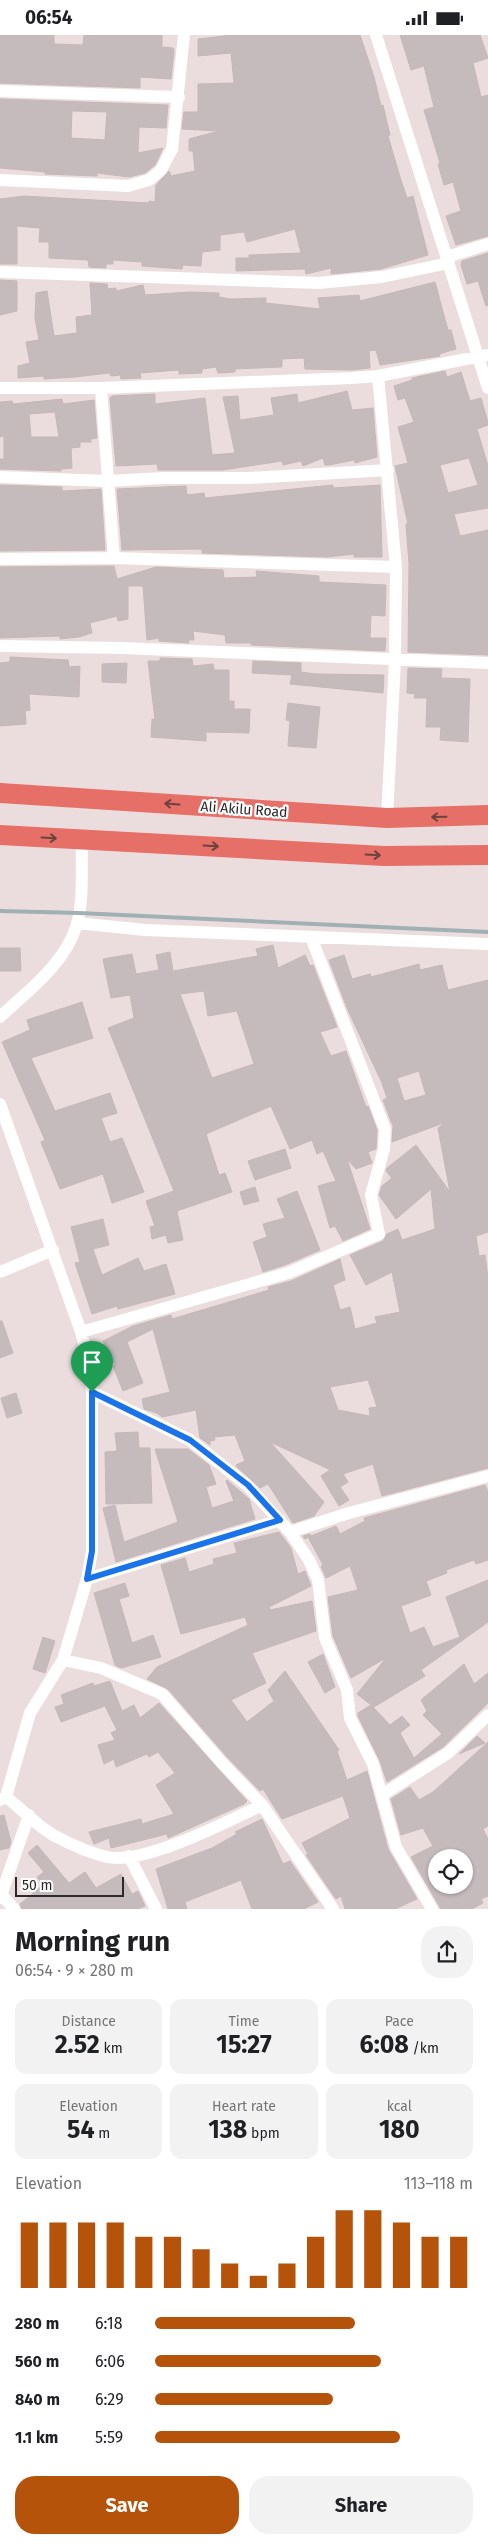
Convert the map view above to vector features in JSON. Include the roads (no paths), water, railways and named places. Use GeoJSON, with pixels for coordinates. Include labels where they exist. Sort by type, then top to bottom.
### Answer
{"type":"FeatureCollection","features":[{"type":"Feature","properties":{"kind":"main road","name":"Ali Akilu Road"},"geometry":{"type":"LineString","coordinates":[[0,793],[386,818],[488,815]]}},
{"type":"Feature","properties":{"kind":"main road"},"geometry":{"type":"LineString","coordinates":[[0,835],[384,856],[488,855]]}},
{"type":"Feature","properties":{"kind":"street"},"geometry":{"type":"LineString","coordinates":[[0,180],[128,186],[149,180],[161,170],[172,149],[179,97],[184,35]]}},
{"type":"Feature","properties":{"kind":"street"},"geometry":{"type":"LineString","coordinates":[[376,35],[448,260],[484,357],[488,388]]}},
{"type":"Feature","properties":{"kind":"street"},"geometry":{"type":"LineString","coordinates":[[0,91],[179,97]]}},
{"type":"Feature","properties":{"kind":"street"},"geometry":{"type":"LineString","coordinates":[[0,272],[318,283],[382,277],[448,260],[488,244]]}},
{"type":"Feature","properties":{"kind":"street"},"geometry":{"type":"LineString","coordinates":[[0,388],[101,388],[378,376],[484,357]]}},
{"type":"Feature","properties":{"kind":"street"},"geometry":{"type":"LineString","coordinates":[[378,376],[396,567],[395,660],[386,818]]}},
{"type":"Feature","properties":{"kind":"street"},"geometry":{"type":"LineString","coordinates":[[101,388],[114,558]]}},
{"type":"Feature","properties":{"kind":"street"},"geometry":{"type":"LineString","coordinates":[[0,477],[108,481],[163,478],[248,478],[388,469]]}},
{"type":"Feature","properties":{"kind":"street"},"geometry":{"type":"LineString","coordinates":[[0,559],[114,558],[396,567]]}},
{"type":"Feature","properties":{"kind":"street"},"geometry":{"type":"LineString","coordinates":[[0,646],[122,648],[488,663]]}},
{"type":"Feature","properties":{"kind":"street"},"geometry":{"type":"LineString","coordinates":[[0,1017],[51,970],[66,950],[77,923],[82,840]]}},
{"type":"Feature","properties":{"kind":"street"},"geometry":{"type":"LineString","coordinates":[[77,923],[144,930],[488,944]]}},
{"type":"Feature","properties":{"kind":"street"},"geometry":{"type":"LineString","coordinates":[[81,1332],[288,1273],[380,1234],[371,1195],[384,1149],[384,1129],[311,937]]}},
{"type":"Feature","properties":{"kind":"street"},"geometry":{"type":"LineString","coordinates":[[0,1104],[81,1332],[90,1366],[92,1392],[92,1551],[87,1579],[63,1660],[30,1713],[3,1798],[29,1815],[55,1837],[108,1857],[129,1856],[161,1848],[198,1835],[262,1805]]}},
{"type":"Feature","properties":{"kind":"street"},"geometry":{"type":"LineString","coordinates":[[0,1273],[53,1250]]}},
{"type":"Feature","properties":{"kind":"street"},"geometry":{"type":"LineString","coordinates":[[92,1392],[190,1440],[248,1485],[290,1532],[309,1560],[318,1580],[325,1637],[347,1689],[350,1718],[374,1764],[396,1847],[432,1909]]}},
{"type":"Feature","properties":{"kind":"street"},"geometry":{"type":"LineString","coordinates":[[290,1532],[349,1513],[488,1476]]}},
{"type":"Feature","properties":{"kind":"street"},"geometry":{"type":"LineString","coordinates":[[87,1579],[280,1520]]}},
{"type":"Feature","properties":{"kind":"street"},"geometry":{"type":"LineString","coordinates":[[63,1660],[101,1668],[162,1694],[222,1763],[262,1805],[333,1909]]}},
{"type":"Feature","properties":{"kind":"street"},"geometry":{"type":"LineString","coordinates":[[382,1795],[448,1753],[488,1715]]}},
{"type":"Feature","properties":{"kind":"street"},"geometry":{"type":"LineString","coordinates":[[14,1909],[1,1896],[29,1815]]}},
{"type":"Feature","properties":{"kind":"street"},"geometry":{"type":"LineString","coordinates":[[129,1856],[156,1909]]}},
{"type":"Feature","properties":{"kind":"railway"},"geometry":{"type":"LineString","coordinates":[[0,911],[488,932]]}}]}
